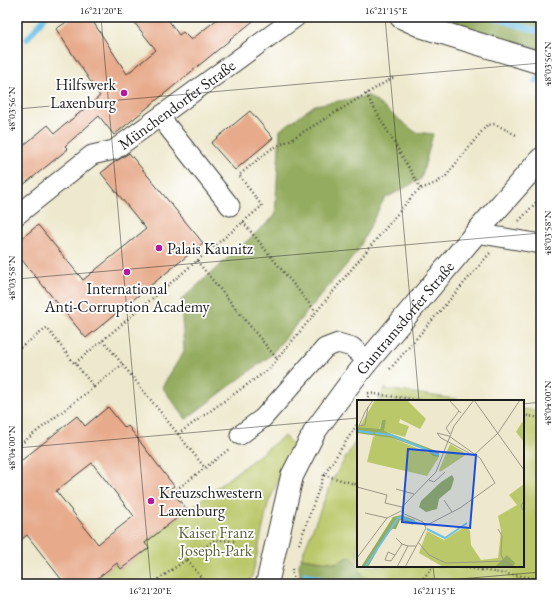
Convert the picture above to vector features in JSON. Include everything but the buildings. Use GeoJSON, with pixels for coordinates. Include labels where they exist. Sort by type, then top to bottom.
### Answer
{"type":"FeatureCollection","features":[{"type":"Feature","properties":{"kind":"main road"},"geometry":{"type":"LineString","coordinates":[[401,17],[430,29],[541,63]]}},
{"type":"Feature","properties":{"kind":"main road","name":"Guntramsdorfer Straße"},"geometry":{"type":"LineString","coordinates":[[267,584],[292,476],[315,431],[368,361],[476,233],[541,159]]}},
{"type":"Feature","properties":{"kind":"street","name":"Münchendorfer Straße"},"geometry":{"type":"LineString","coordinates":[[17,215],[92,155],[114,150],[296,17]]}},
{"type":"Feature","properties":{"kind":"street"},"geometry":{"type":"LineString","coordinates":[[160,117],[230,206]]}},
{"type":"Feature","properties":{"kind":"street"},"geometry":{"type":"LineString","coordinates":[[476,233],[541,244]]}},
{"type":"Feature","properties":{"kind":"street"},"geometry":{"type":"LineString","coordinates":[[240,435],[263,418],[325,348],[338,343],[352,347],[368,361]]}},
{"type":"Feature","properties":{"kind":"path"},"geometry":{"type":"LineString","coordinates":[[366,94],[421,189]]}},
{"type":"Feature","properties":{"kind":"path"},"geometry":{"type":"LineString","coordinates":[[178,434],[269,369],[413,195],[421,189],[436,183],[446,176],[487,125],[495,124],[518,136]]}},
{"type":"Feature","properties":{"kind":"path"},"geometry":{"type":"LineString","coordinates":[[390,370],[541,197]]}},
{"type":"Feature","properties":{"kind":"path"},"geometry":{"type":"LineString","coordinates":[[243,222],[316,312]]}},
{"type":"Feature","properties":{"kind":"path"},"geometry":{"type":"LineString","coordinates":[[197,261],[278,359]]}},
{"type":"Feature","properties":{"kind":"path"},"geometry":{"type":"LineString","coordinates":[[17,350],[46,328],[94,387]]}},
{"type":"Feature","properties":{"kind":"path"},"geometry":{"type":"LineString","coordinates":[[74,363],[103,340],[205,468]]}},
{"type":"Feature","properties":{"kind":"path"},"geometry":{"type":"LineString","coordinates":[[17,446],[123,364]]}},
{"type":"Feature","properties":{"kind":"path"},"geometry":{"type":"LineString","coordinates":[[367,400],[369,393],[374,387]]}},
{"type":"Feature","properties":{"kind":"path"},"geometry":{"type":"LineString","coordinates":[[369,393],[416,400]]}},
{"type":"Feature","properties":{"kind":"path"},"geometry":{"type":"LineString","coordinates":[[524,415],[541,418]]}},
{"type":"Feature","properties":{"kind":"path"},"geometry":{"type":"LineString","coordinates":[[297,548],[324,476],[357,425]]}},
{"type":"Feature","properties":{"kind":"path"},"geometry":{"type":"LineString","coordinates":[[173,492],[234,445],[240,435]]}},
{"type":"Feature","properties":{"kind":"path"},"geometry":{"type":"LineString","coordinates":[[324,476],[357,485]]}},
{"type":"Feature","properties":{"kind":"path"},"geometry":{"type":"LineString","coordinates":[[152,584],[215,540],[235,542]]}},
{"type":"Feature","properties":{"kind":"path"},"geometry":{"type":"LineString","coordinates":[[187,559],[203,580]]}},
{"type":"Feature","properties":{"kind":"path"},"geometry":{"type":"LineString","coordinates":[[292,562],[294,584]]}},
{"type":"Feature","properties":{"kind":"path"},"geometry":{"type":"LineString","coordinates":[[418,584],[433,567]]}},
{"type":"Feature","properties":{"kind":"path"},"geometry":{"type":"LineString","coordinates":[[460,567],[541,579]]}},
{"type":"Feature","properties":{"kind":"green space"},"geometry":{"type":"Polygon","coordinates":[[[455,17],[541,17],[541,50],[454,23],[455,17]]]}},
{"type":"Feature","properties":{"kind":"green space"},"geometry":{"type":"Polygon","coordinates":[[[369,96],[415,132],[433,134],[421,179],[384,199],[357,252],[270,356],[186,419],[162,387],[184,351],[181,300],[275,216],[280,130],[315,105],[369,96]]]}},
{"type":"Feature","properties":{"kind":"green space"},"geometry":{"type":"Polygon","coordinates":[[[385,389],[462,400],[379,400],[385,389]]]}},
{"type":"Feature","properties":{"kind":"green space"},"geometry":{"type":"Polygon","coordinates":[[[524,409],[541,411],[541,584],[379,584],[364,577],[358,567],[524,567],[524,409]]]}},
{"type":"Feature","properties":{"kind":"green space","name":"Kaiser Franz Joseph-Park"},"geometry":{"type":"Polygon","coordinates":[[[284,436],[294,446],[268,504],[252,577],[247,584],[90,584],[117,563],[121,569],[148,548],[145,543],[284,436]]]}},
{"type":"Feature","properties":{"kind":"green space"},"geometry":{"type":"Polygon","coordinates":[[[357,439],[357,566],[351,556],[336,563],[301,558],[332,481],[357,439]]]}},
{"type":"Feature","properties":{"kind":"green space"},"geometry":{"type":"Polygon","coordinates":[[[351,556],[364,577],[379,584],[301,584],[299,565],[301,558],[336,563],[351,556]]]}},
{"type":"Feature","properties":{"kind":"waterway"},"geometry":{"type":"LineString","coordinates":[[27,39],[45,17]]}},
{"type":"Feature","properties":{"kind":"waterway"},"geometry":{"type":"LineString","coordinates":[[490,17],[541,32]]}},
{"type":"Feature","properties":{"kind":"waterway"},"geometry":{"type":"LineString","coordinates":[[536,81],[541,75]]}},
{"type":"Feature","properties":{"kind":"waterway"},"geometry":{"type":"LineString","coordinates":[[305,574],[336,584]]}},
{"type":"Feature","properties":{"kind":"place","name":"Hilfswerk Laxenburg"},"geometry":{"type":"Point","coordinates":[124,93]}},
{"type":"Feature","properties":{"kind":"place","name":"Palais Kaunitz"},"geometry":{"type":"Point","coordinates":[159,248]}},
{"type":"Feature","properties":{"kind":"place","name":"International Anti-Corruption Academy"},"geometry":{"type":"Point","coordinates":[127,272]}},
{"type":"Feature","properties":{"kind":"place","name":"Kreuzschwestern Laxenburg"},"geometry":{"type":"Point","coordinates":[151,501]}}]}
